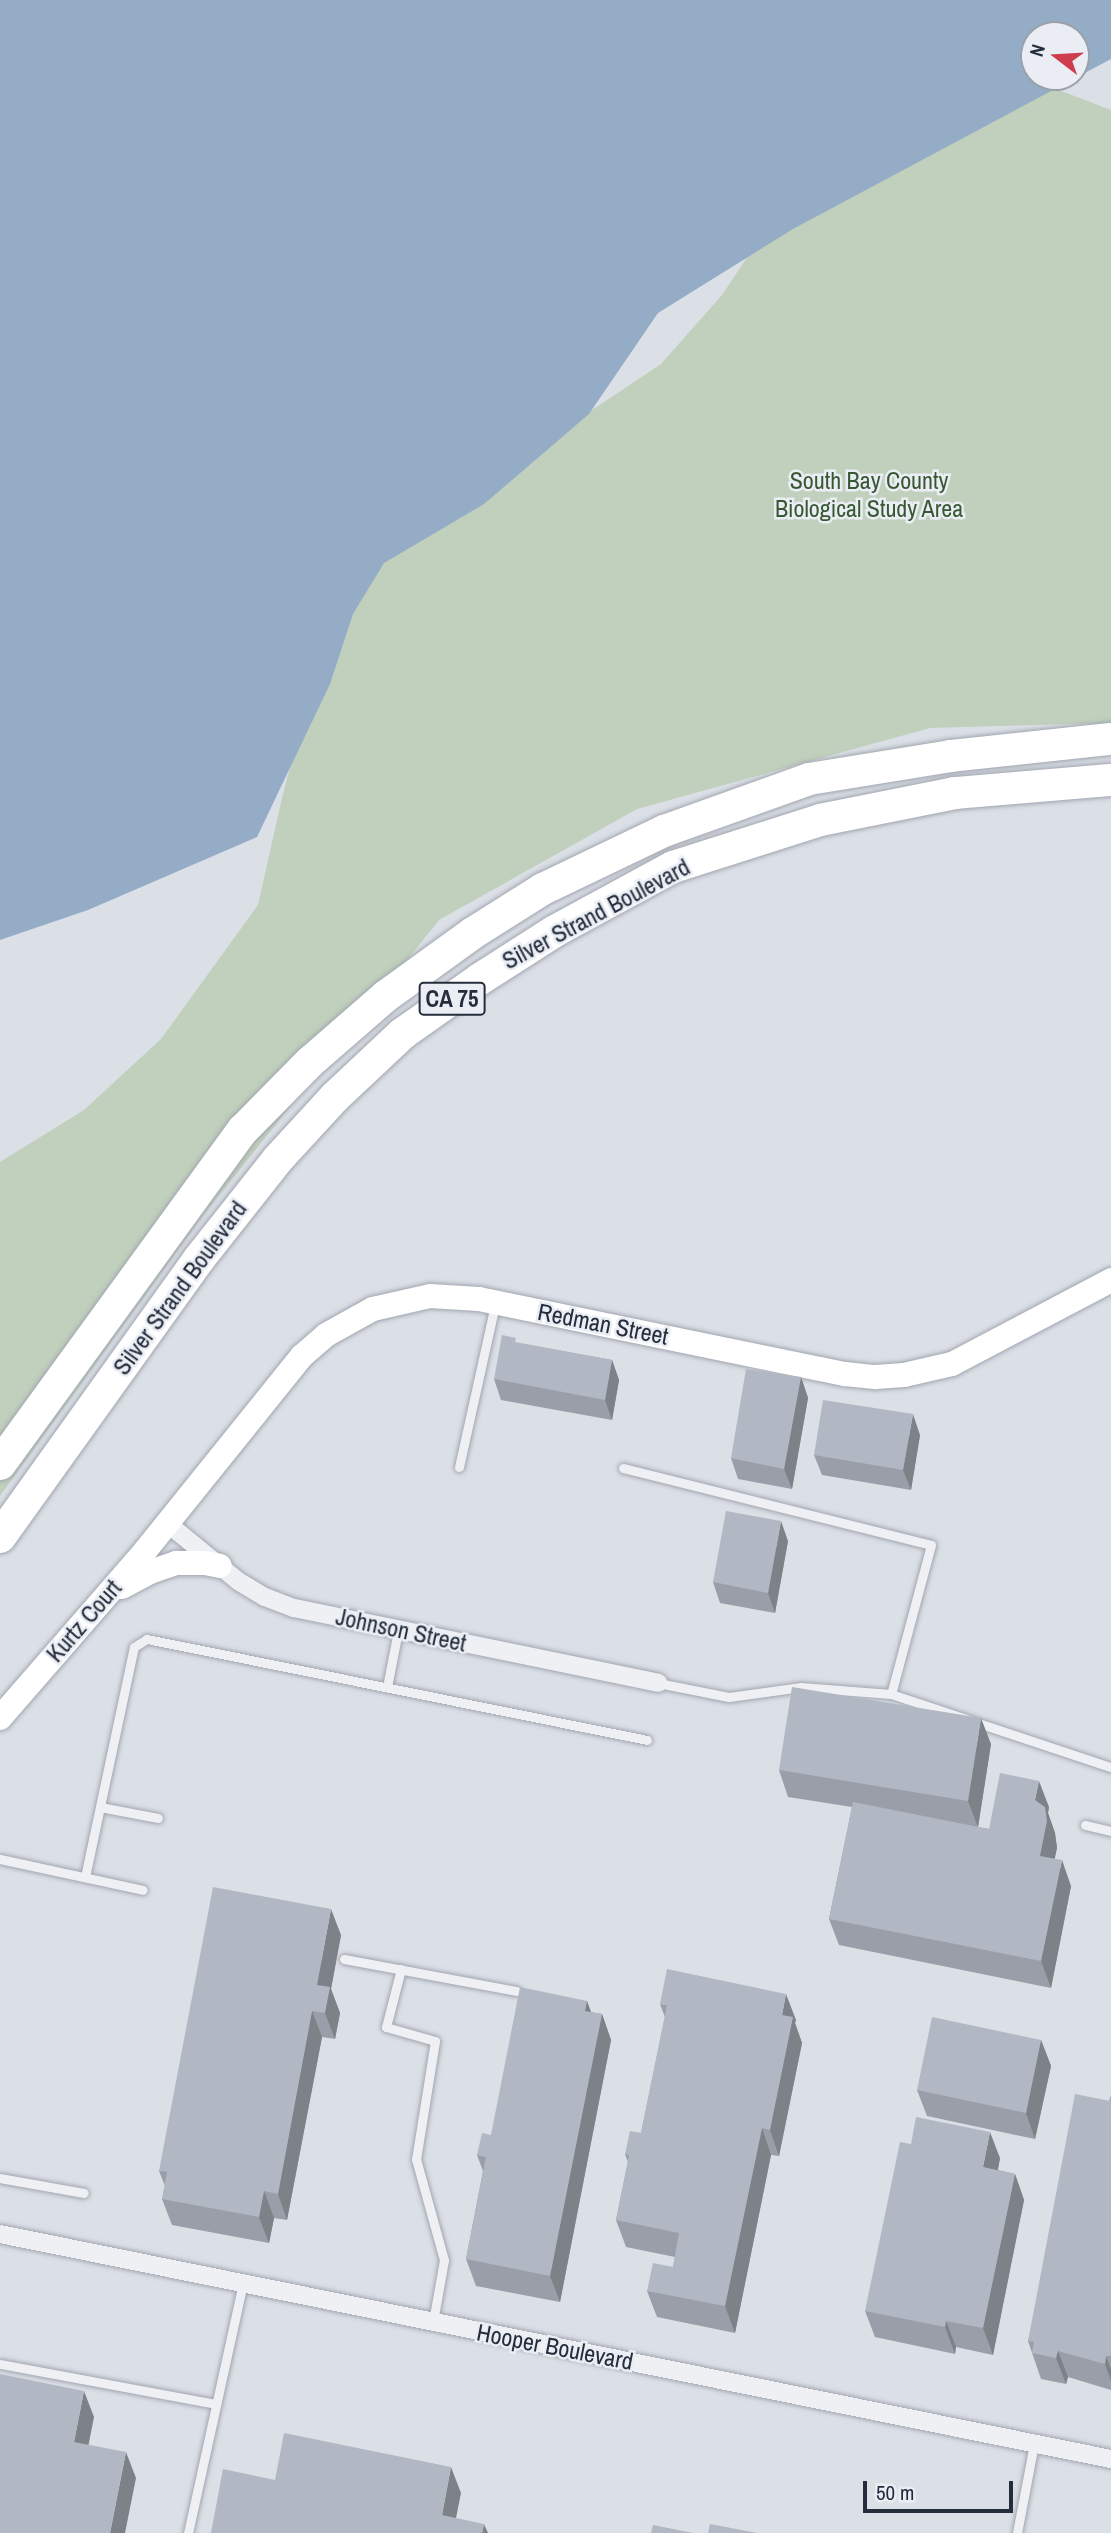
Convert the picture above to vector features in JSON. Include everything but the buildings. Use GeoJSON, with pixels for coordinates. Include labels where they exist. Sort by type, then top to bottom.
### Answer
{"type":"FeatureCollection","features":[{"type":"Feature","properties":{"kind":"highway","name":"Silver Strand Boulevard"},"geometry":{"type":"LineString","coordinates":[[0,1464],[243,1130],[310,1062],[376,1004],[474,933],[543,888],[664,831],[809,779],[951,756],[1111,739]]}},
{"type":"Feature","properties":{"kind":"highway","name":"Silver Strand Boulevard"},"geometry":{"type":"LineString","coordinates":[[0,1537],[199,1259],[278,1159],[335,1097],[402,1034],[480,979],[555,930],[673,867],[820,820],[955,793],[1111,780]]}},
{"type":"Feature","properties":{"kind":"street","name":"Redman Street"},"geometry":{"type":"LineString","coordinates":[[167,1524],[302,1356],[349,1319],[398,1301],[445,1296],[496,1302],[845,1374],[876,1377],[904,1376],[952,1364],[1111,1280]]}},
{"type":"Feature","properties":{"kind":"street","name":"Johnson Street"},"geometry":{"type":"LineString","coordinates":[[167,1524],[265,1597],[294,1608],[658,1683]]}},
{"type":"Feature","properties":{"kind":"street","name":"Kurtz Court"},"geometry":{"type":"LineString","coordinates":[[0,1717],[167,1524]]}},
{"type":"Feature","properties":{"kind":"street"},"geometry":{"type":"LineString","coordinates":[[78,1628],[120,1587],[150,1572],[179,1562],[220,1566]]}},
{"type":"Feature","properties":{"kind":"street","name":"Hooper Boulevard"},"geometry":{"type":"LineString","coordinates":[[0,2234],[1111,2459]]}},
{"type":"Feature","properties":{"kind":"lane"},"geometry":{"type":"LineString","coordinates":[[459,1467],[496,1302]]}},
{"type":"Feature","properties":{"kind":"lane"},"geometry":{"type":"LineString","coordinates":[[623,1468],[931,1545],[891,1694]]}},
{"type":"Feature","properties":{"kind":"lane"},"geometry":{"type":"LineString","coordinates":[[387,1687],[398,1630]]}},
{"type":"Feature","properties":{"kind":"lane"},"geometry":{"type":"LineString","coordinates":[[85,1877],[134,1647],[147,1639],[647,1740]]}},
{"type":"Feature","properties":{"kind":"lane"},"geometry":{"type":"LineString","coordinates":[[658,1683],[729,1697],[801,1687],[891,1694],[1111,1767]]}},
{"type":"Feature","properties":{"kind":"lane"},"geometry":{"type":"LineString","coordinates":[[100,1807],[158,1818]]}},
{"type":"Feature","properties":{"kind":"lane"},"geometry":{"type":"LineString","coordinates":[[1085,1825],[1111,1831]]}},
{"type":"Feature","properties":{"kind":"lane"},"geometry":{"type":"LineString","coordinates":[[0,1859],[143,1890]]}},
{"type":"Feature","properties":{"kind":"lane"},"geometry":{"type":"LineString","coordinates":[[344,1959],[517,1991]]}},
{"type":"Feature","properties":{"kind":"lane"},"geometry":{"type":"LineString","coordinates":[[401,1969],[386,2027],[435,2041],[416,2159],[444,2260],[433,2322]]}},
{"type":"Feature","properties":{"kind":"lane"},"geometry":{"type":"LineString","coordinates":[[0,2178],[84,2193]]}},
{"type":"Feature","properties":{"kind":"lane"},"geometry":{"type":"LineString","coordinates":[[188,2533],[243,2283]]}},
{"type":"Feature","properties":{"kind":"lane"},"geometry":{"type":"LineString","coordinates":[[0,2364],[216,2404]]}},
{"type":"Feature","properties":{"kind":"lane"},"geometry":{"type":"LineString","coordinates":[[1017,2533],[1034,2444]]}},
{"type":"Feature","properties":{"kind":"green space","name":"South Bay County Biological Study Area"},"geometry":{"type":"Polygon","coordinates":[[[1020,77],[1020,91],[1061,91],[1111,110],[1111,723],[930,728],[637,809],[439,920],[205,1213],[0,1496],[0,1162],[84,1110],[161,1039],[258,905],[282,798],[319,657],[368,560],[661,364],[722,295],[768,226],[1020,77]]]}},
{"type":"Feature","properties":{"kind":"water"},"geometry":{"type":"Polygon","coordinates":[[[0,0],[1111,0],[1111,59],[1090,70],[1090,21],[1020,21],[1020,91],[1051,91],[793,229],[658,313],[589,414],[484,504],[384,563],[353,614],[330,684],[257,837],[88,910],[0,940],[0,0]]]}}]}
